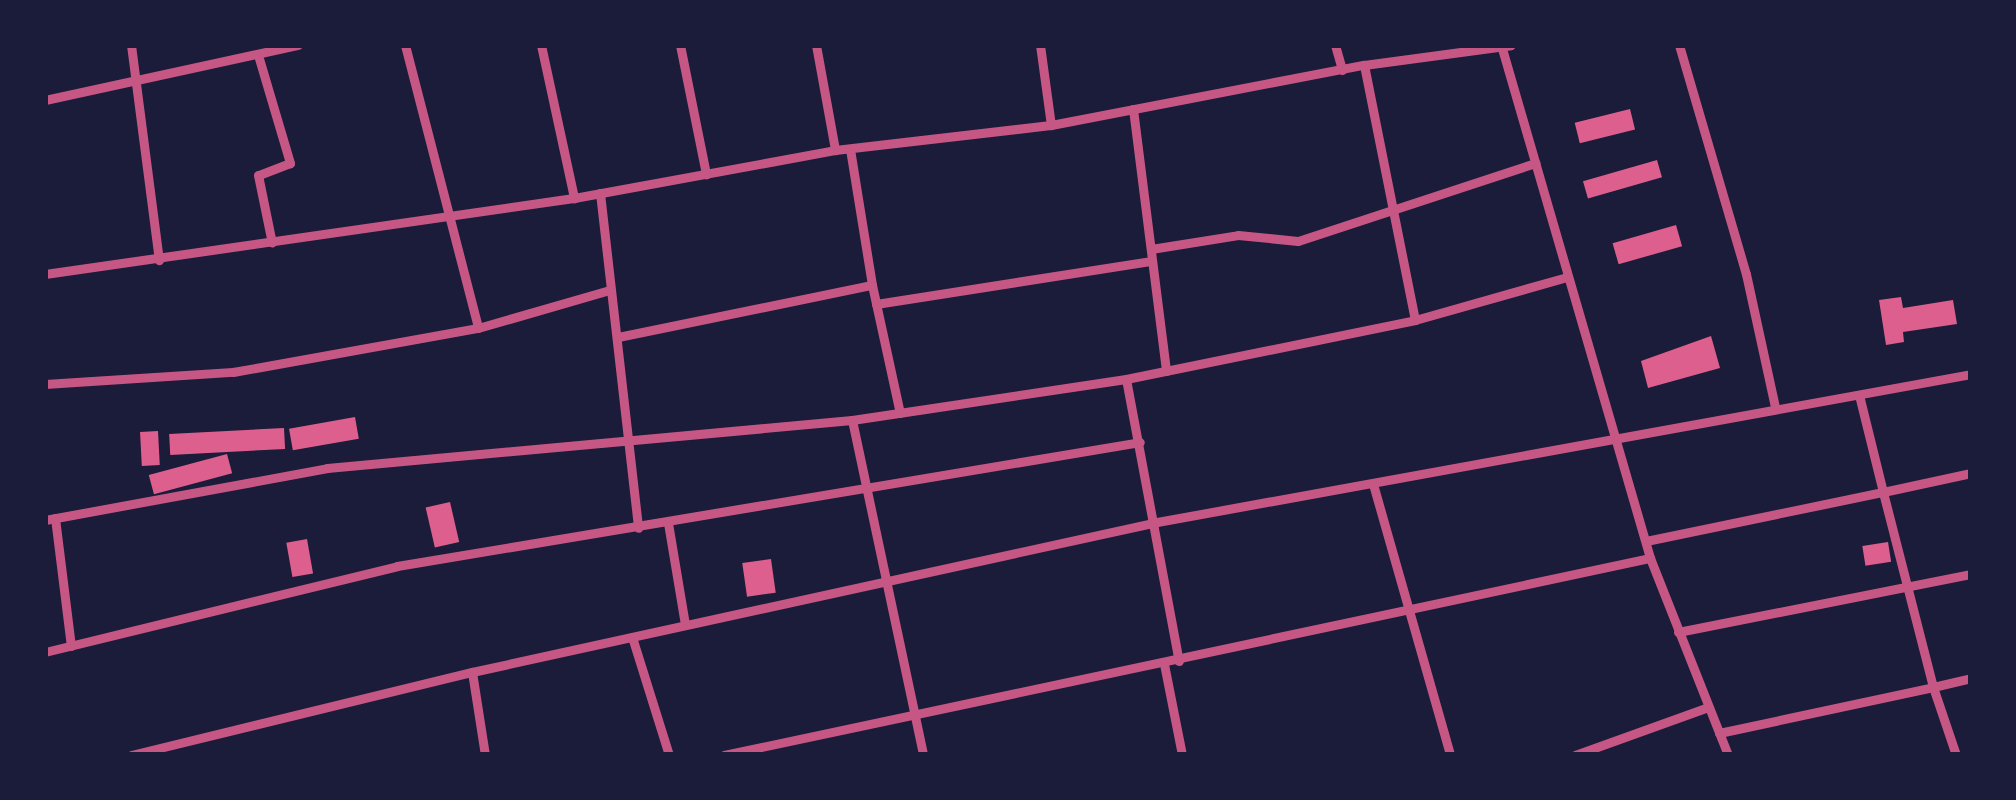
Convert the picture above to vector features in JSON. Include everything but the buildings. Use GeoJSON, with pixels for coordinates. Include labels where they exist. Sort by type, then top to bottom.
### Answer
{"type":"FeatureCollection","features":[{"type":"Feature","properties":{"kind":"street"},"geometry":{"type":"LineString","coordinates":[[131,45],[159,260]]}},
{"type":"Feature","properties":{"kind":"street"},"geometry":{"type":"LineString","coordinates":[[45,100],[136,85],[298,45]]}},
{"type":"Feature","properties":{"kind":"street"},"geometry":{"type":"LineString","coordinates":[[405,45],[478,328]]}},
{"type":"Feature","properties":{"kind":"street"},"geometry":{"type":"LineString","coordinates":[[541,45],[574,198]]}},
{"type":"Feature","properties":{"kind":"street"},"geometry":{"type":"LineString","coordinates":[[680,45],[706,174]]}},
{"type":"Feature","properties":{"kind":"street"},"geometry":{"type":"LineString","coordinates":[[816,45],[835,150]]}},
{"type":"Feature","properties":{"kind":"street"},"geometry":{"type":"LineString","coordinates":[[1040,45],[1050,124]]}},
{"type":"Feature","properties":{"kind":"street"},"geometry":{"type":"LineString","coordinates":[[1335,45],[1342,70]]}},
{"type":"Feature","properties":{"kind":"street"},"geometry":{"type":"LineString","coordinates":[[45,274],[574,198],[835,150],[1050,124],[1364,65],[1511,45]]}},
{"type":"Feature","properties":{"kind":"street"},"geometry":{"type":"LineString","coordinates":[[1679,45],[1746,274],[1774,407]]}},
{"type":"Feature","properties":{"kind":"street"},"geometry":{"type":"LineString","coordinates":[[1501,46],[1650,558],[1728,755]]}},
{"type":"Feature","properties":{"kind":"street"},"geometry":{"type":"LineString","coordinates":[[258,55],[290,163],[258,175],[272,243]]}},
{"type":"Feature","properties":{"kind":"street"},"geometry":{"type":"LineString","coordinates":[[1364,65],[1396,209],[1415,320]]}},
{"type":"Feature","properties":{"kind":"street"},"geometry":{"type":"LineString","coordinates":[[1134,110],[1166,371]]}},
{"type":"Feature","properties":{"kind":"street"},"geometry":{"type":"LineString","coordinates":[[850,149],[872,284],[900,413]]}},
{"type":"Feature","properties":{"kind":"street"},"geometry":{"type":"LineString","coordinates":[[1150,249],[1238,235],[1298,242],[1534,164]]}},
{"type":"Feature","properties":{"kind":"street"},"geometry":{"type":"LineString","coordinates":[[600,193],[638,528]]}},
{"type":"Feature","properties":{"kind":"street"},"geometry":{"type":"LineString","coordinates":[[876,304],[1152,261]]}},
{"type":"Feature","properties":{"kind":"street"},"geometry":{"type":"LineString","coordinates":[[49,519],[327,468],[852,420],[1126,379],[1415,320],[1567,277]]}},
{"type":"Feature","properties":{"kind":"street"},"geometry":{"type":"LineString","coordinates":[[618,337],[872,284]]}},
{"type":"Feature","properties":{"kind":"street"},"geometry":{"type":"LineString","coordinates":[[45,384],[234,372],[478,328],[610,290]]}},
{"type":"Feature","properties":{"kind":"street"},"geometry":{"type":"LineString","coordinates":[[131,755],[472,672],[1157,522],[1617,435],[1971,374]]}},
{"type":"Feature","properties":{"kind":"street"},"geometry":{"type":"LineString","coordinates":[[1126,379],[1157,522],[1179,661]]}},
{"type":"Feature","properties":{"kind":"street"},"geometry":{"type":"LineString","coordinates":[[1859,394],[1932,688],[1956,755]]}},
{"type":"Feature","properties":{"kind":"street"},"geometry":{"type":"LineString","coordinates":[[852,420],[924,755]]}},
{"type":"Feature","properties":{"kind":"street"},"geometry":{"type":"LineString","coordinates":[[45,652],[276,591],[1140,442]]}},
{"type":"Feature","properties":{"kind":"street"},"geometry":{"type":"LineString","coordinates":[[1646,541],[1971,474]]}},
{"type":"Feature","properties":{"kind":"street"},"geometry":{"type":"LineString","coordinates":[[1373,484],[1406,613],[1450,755]]}},
{"type":"Feature","properties":{"kind":"street"},"geometry":{"type":"LineString","coordinates":[[45,506],[71,646]]}},
{"type":"Feature","properties":{"kind":"street"},"geometry":{"type":"LineString","coordinates":[[668,523],[685,625]]}},
{"type":"Feature","properties":{"kind":"street"},"geometry":{"type":"LineString","coordinates":[[724,755],[915,712],[1406,613],[1650,558]]}},
{"type":"Feature","properties":{"kind":"street"},"geometry":{"type":"LineString","coordinates":[[1678,632],[1971,574]]}},
{"type":"Feature","properties":{"kind":"street"},"geometry":{"type":"LineString","coordinates":[[632,636],[669,755]]}},
{"type":"Feature","properties":{"kind":"street"},"geometry":{"type":"LineString","coordinates":[[1164,664],[1182,755]]}},
{"type":"Feature","properties":{"kind":"street"},"geometry":{"type":"LineString","coordinates":[[472,672],[485,755]]}},
{"type":"Feature","properties":{"kind":"street"},"geometry":{"type":"LineString","coordinates":[[1719,733],[1971,678]]}},
{"type":"Feature","properties":{"kind":"street"},"geometry":{"type":"LineString","coordinates":[[1574,755],[1708,707]]}}]}
